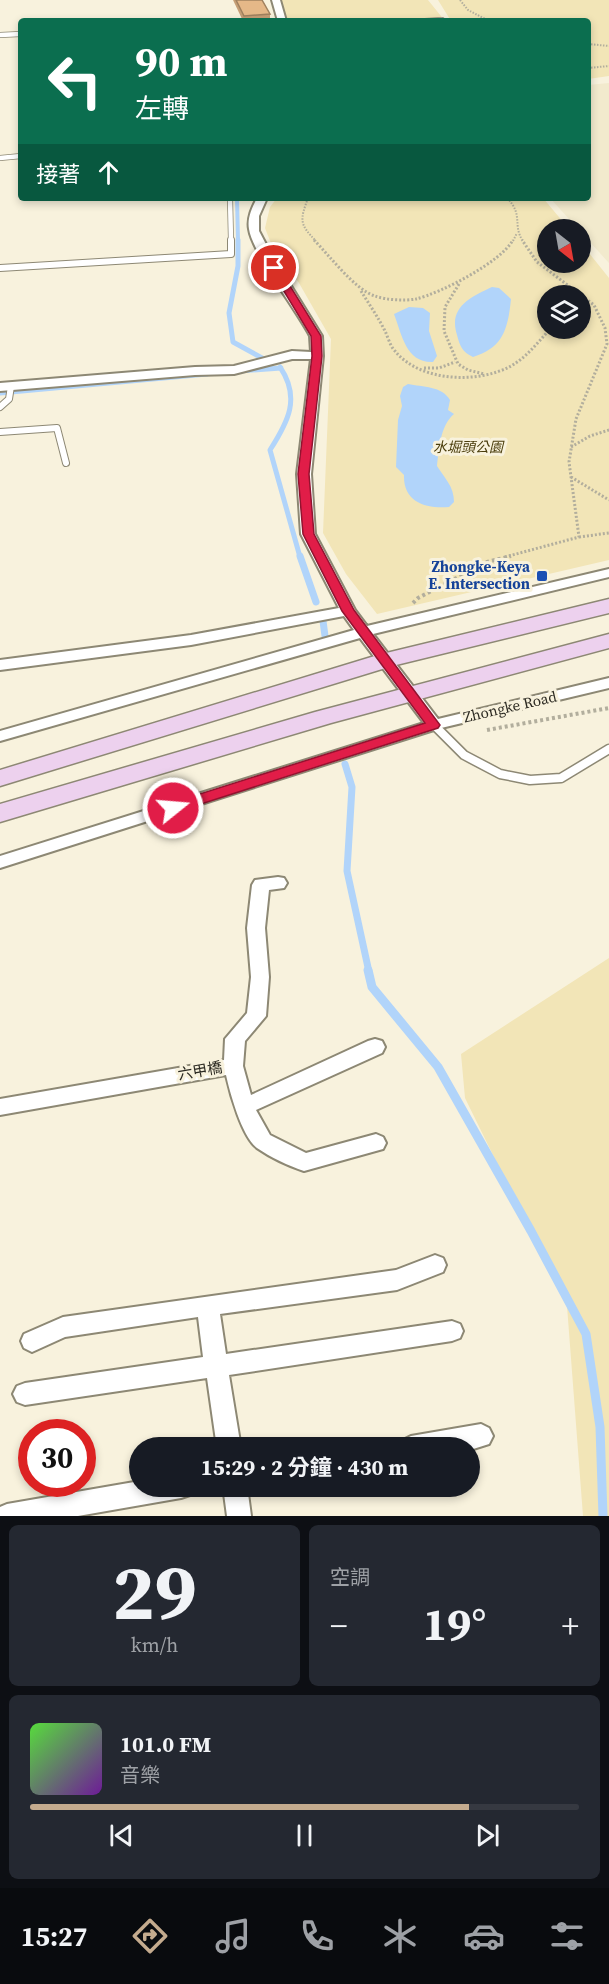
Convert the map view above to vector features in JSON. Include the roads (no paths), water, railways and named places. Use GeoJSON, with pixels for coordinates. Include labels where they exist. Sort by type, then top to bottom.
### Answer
{"type":"FeatureCollection","features":[{"type":"Feature","properties":{"kind":"street"},"geometry":{"type":"LineString","coordinates":[[276,0],[281,18]]}},
{"type":"Feature","properties":{"kind":"street"},"geometry":{"type":"LineString","coordinates":[[261,201],[254,216],[254,231],[264,252],[316,336],[317,356],[304,474],[309,534],[348,611],[434,725]]}},
{"type":"Feature","properties":{"kind":"street"},"geometry":{"type":"LineString","coordinates":[[6,387],[195,370],[234,370],[292,355],[317,356]]}},
{"type":"Feature","properties":{"kind":"street"},"geometry":{"type":"LineString","coordinates":[[0,736],[399,622],[609,573]]}},
{"type":"Feature","properties":{"kind":"street"},"geometry":{"type":"LineString","coordinates":[[0,778],[386,660],[609,606]]}},
{"type":"Feature","properties":{"kind":"street"},"geometry":{"type":"LineString","coordinates":[[0,665],[25,664],[203,638],[348,611]]}},
{"type":"Feature","properties":{"kind":"street"},"geometry":{"type":"LineString","coordinates":[[0,813],[323,717],[609,641]]}},
{"type":"Feature","properties":{"kind":"street","name":"Zhongke Road"},"geometry":{"type":"LineString","coordinates":[[0,862],[434,725],[609,683]]}},
{"type":"Feature","properties":{"kind":"street","name":"六甲橋"},"geometry":{"type":"LineString","coordinates":[[0,1107],[233,1066],[235,1039],[256,1016],[260,978],[256,928],[261,885],[278,883]]}},
{"type":"Feature","properties":{"kind":"street"},"geometry":{"type":"LineString","coordinates":[[244,1107],[375,1047]]}},
{"type":"Feature","properties":{"kind":"street"},"geometry":{"type":"LineString","coordinates":[[233,1066],[244,1107],[263,1141],[304,1162],[376,1143]]}},
{"type":"Feature","properties":{"kind":"street"},"geometry":{"type":"LineString","coordinates":[[32,1341],[63,1328],[207,1305],[397,1280],[435,1265]]}},
{"type":"Feature","properties":{"kind":"street"},"geometry":{"type":"LineString","coordinates":[[207,1305],[227,1437]]}},
{"type":"Feature","properties":{"kind":"street"},"geometry":{"type":"LineString","coordinates":[[25,1394],[452,1331]]}},
{"type":"Feature","properties":{"kind":"street"},"geometry":{"type":"LineString","coordinates":[[475,1437],[481,1436]]}},
{"type":"Feature","properties":{"kind":"street"},"geometry":{"type":"LineString","coordinates":[[7,1516],[129,1495]]}},
{"type":"Feature","properties":{"kind":"street"},"geometry":{"type":"LineString","coordinates":[[236,1497],[239,1516]]}},
{"type":"Feature","properties":{"kind":"lane"},"geometry":{"type":"LineString","coordinates":[[0,35],[18,33]]}},
{"type":"Feature","properties":{"kind":"lane"},"geometry":{"type":"LineString","coordinates":[[0,158],[18,156]]}},
{"type":"Feature","properties":{"kind":"lane"},"geometry":{"type":"LineString","coordinates":[[0,268],[231,254],[230,201]]}},
{"type":"Feature","properties":{"kind":"lane"},"geometry":{"type":"LineString","coordinates":[[0,407],[9,399],[6,387]]}},
{"type":"Feature","properties":{"kind":"lane"},"geometry":{"type":"LineString","coordinates":[[0,432],[57,428],[66,463]]}},
{"type":"Feature","properties":{"kind":"lane"},"geometry":{"type":"LineString","coordinates":[[434,725],[464,755],[500,774],[530,780],[561,777],[609,749]]}},
{"type":"Feature","properties":{"kind":"water"},"geometry":{"type":"Polygon","coordinates":[[[492,287],[499,288],[511,299],[506,328],[497,343],[473,357],[466,353],[460,345],[455,325],[456,317],[463,304],[469,299],[492,287]]]}},
{"type":"Feature","properties":{"kind":"water"},"geometry":{"type":"Polygon","coordinates":[[[409,307],[423,308],[430,313],[429,331],[437,356],[433,362],[417,358],[406,346],[394,314],[409,307]]]}},
{"type":"Feature","properties":{"kind":"water"},"geometry":{"type":"Polygon","coordinates":[[[408,384],[437,390],[447,395],[450,400],[448,410],[454,414],[443,431],[437,466],[452,491],[454,502],[449,507],[432,507],[412,498],[407,492],[404,475],[396,467],[398,420],[402,406],[400,396],[403,387],[408,384]]]}},
{"type":"Feature","properties":{"kind":"waterway"},"geometry":{"type":"LineString","coordinates":[[237,201],[238,241]]}},
{"type":"Feature","properties":{"kind":"waterway"},"geometry":{"type":"LineString","coordinates":[[238,241],[238,266],[229,313],[233,342],[262,358]]}},
{"type":"Feature","properties":{"kind":"waterway"},"geometry":{"type":"LineString","coordinates":[[239,371],[281,368]]}},
{"type":"Feature","properties":{"kind":"waterway"},"geometry":{"type":"LineString","coordinates":[[281,368],[290,389],[290,410],[270,450],[300,557]]}},
{"type":"Feature","properties":{"kind":"waterway"},"geometry":{"type":"LineString","coordinates":[[0,393],[207,374]]}},
{"type":"Feature","properties":{"kind":"waterway"},"geometry":{"type":"LineString","coordinates":[[300,556],[316,602]]}},
{"type":"Feature","properties":{"kind":"waterway"},"geometry":{"type":"LineString","coordinates":[[323,621],[325,636]]}},
{"type":"Feature","properties":{"kind":"waterway"},"geometry":{"type":"LineString","coordinates":[[345,764],[352,787],[347,871],[369,972]]}},
{"type":"Feature","properties":{"kind":"waterway"},"geometry":{"type":"LineString","coordinates":[[368,970],[372,987],[438,1067],[531,1231],[586,1334],[600,1427],[603,1516]]}},
{"type":"Feature","properties":{"kind":"place","name":"Zhongke-Keya E. Intersection"},"geometry":{"type":"Point","coordinates":[542,576]}},
{"type":"Feature","properties":{"kind":"park label","name":"水堀頭公園"},"geometry":{"type":"Point","coordinates":[468,447]}}]}
